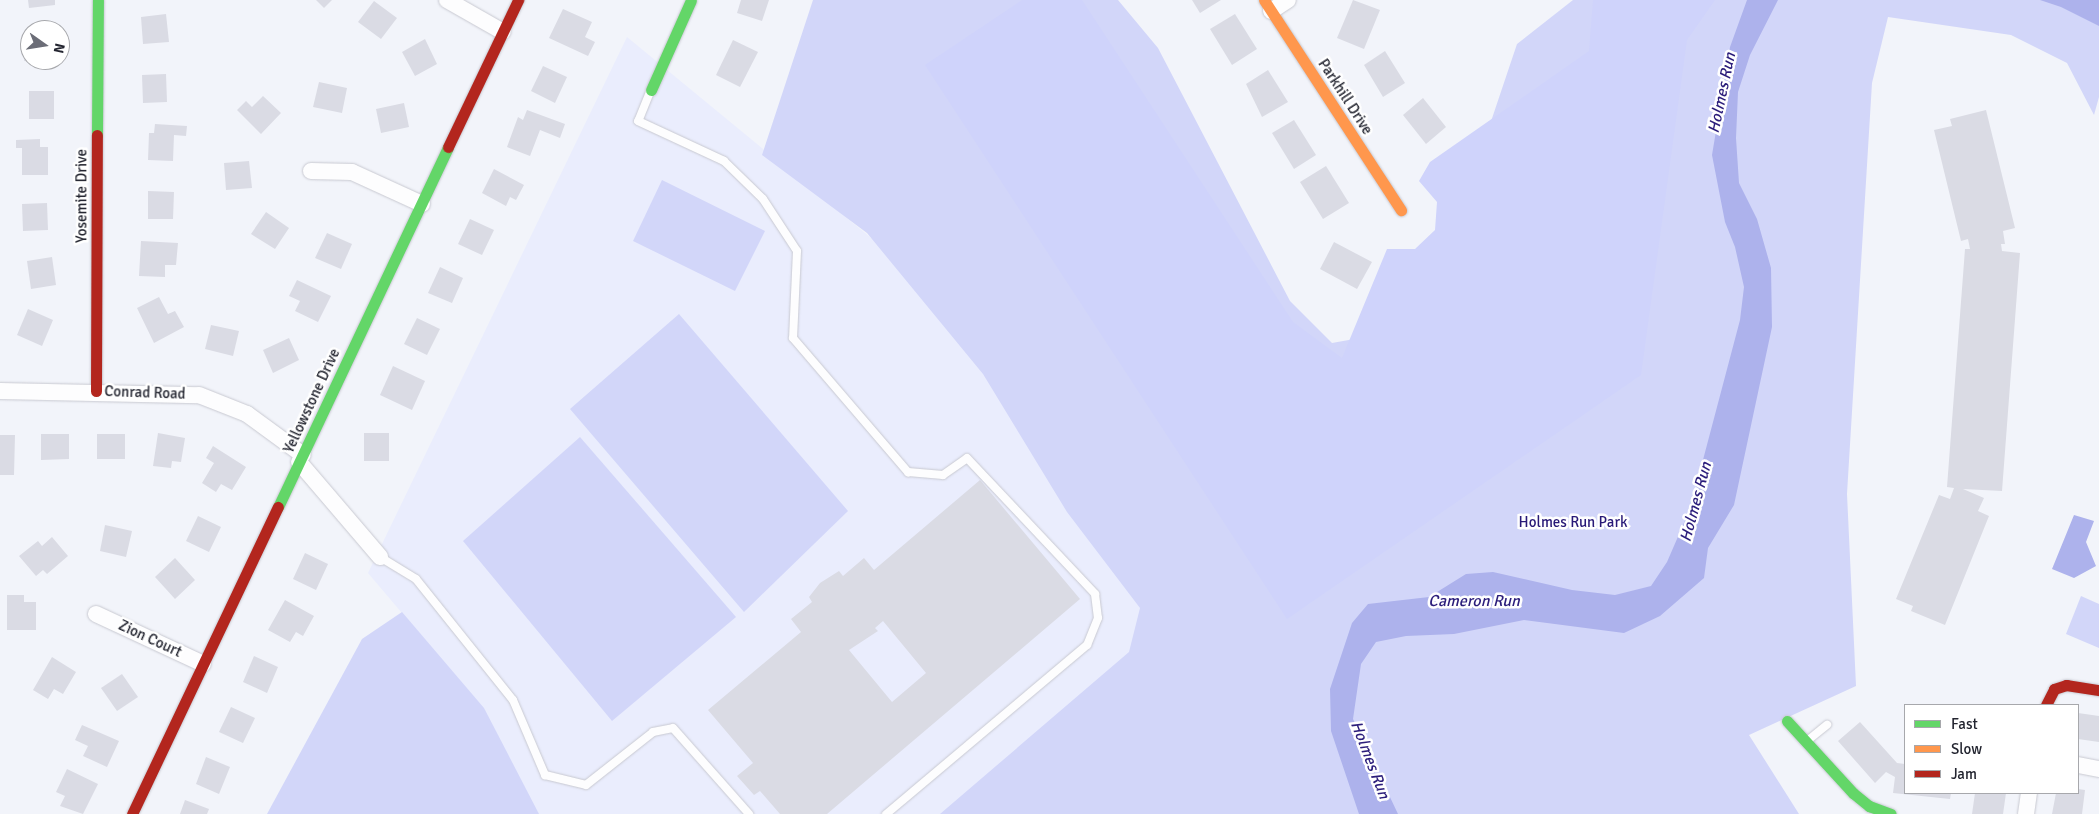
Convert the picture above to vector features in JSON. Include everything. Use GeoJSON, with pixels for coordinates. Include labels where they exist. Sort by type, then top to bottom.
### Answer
{"type":"FeatureCollection","features":[{"type":"Feature","properties":{"kind":"street","name":"Yosemite Drive"},"geometry":{"type":"LineString","coordinates":[[96,391],[98,0]]}},
{"type":"Feature","properties":{"kind":"street"},"geometry":{"type":"LineString","coordinates":[[447,0],[503,32]]}},
{"type":"Feature","properties":{"kind":"street","name":"Yellowstone Drive"},"geometry":{"type":"LineString","coordinates":[[132,814],[518,0]]}},
{"type":"Feature","properties":{"kind":"street"},"geometry":{"type":"LineString","coordinates":[[651,90],[691,0]]}},
{"type":"Feature","properties":{"kind":"street"},"geometry":{"type":"LineString","coordinates":[[1268,6],[1288,0]]}},
{"type":"Feature","properties":{"kind":"street","name":"Parkhill Drive"},"geometry":{"type":"LineString","coordinates":[[1268,6],[1401,210]]}},
{"type":"Feature","properties":{"kind":"street"},"geometry":{"type":"LineString","coordinates":[[311,171],[352,172],[422,204]]}},
{"type":"Feature","properties":{"kind":"street","name":"Conrad Road"},"geometry":{"type":"LineString","coordinates":[[0,391],[173,392],[226,403],[247,414],[301,458],[380,557]]}},
{"type":"Feature","properties":{"kind":"street","name":"Zion Court"},"geometry":{"type":"LineString","coordinates":[[96,614],[203,664]]}},
{"type":"Feature","properties":{"kind":"street"},"geometry":{"type":"LineString","coordinates":[[2046,704],[2054,689],[2066,685],[2099,690]]}},
{"type":"Feature","properties":{"kind":"street"},"geometry":{"type":"LineString","coordinates":[[1787,721],[1853,793],[1869,806],[1891,814]]}},
{"type":"Feature","properties":{"kind":"street"},"geometry":{"type":"LineString","coordinates":[[2079,766],[2099,769]]}},
{"type":"Feature","properties":{"kind":"street"},"geometry":{"type":"LineString","coordinates":[[2026,814],[2029,794]]}},
{"type":"Feature","properties":{"kind":"lane"},"geometry":{"type":"LineString","coordinates":[[651,90],[638,121],[724,161],[763,199],[797,251],[794,338],[908,472],[942,475],[967,458],[1095,594],[1098,618],[1087,645],[886,814]]}},
{"type":"Feature","properties":{"kind":"lane"},"geometry":{"type":"LineString","coordinates":[[380,557],[416,579],[513,700],[545,775],[586,785],[653,732],[673,728],[749,814]]}},
{"type":"Feature","properties":{"kind":"lane"},"geometry":{"type":"LineString","coordinates":[[1806,741],[1827,725]]}},
{"type":"Feature","properties":{"kind":"shaded area"},"geometry":{"type":"Polygon","coordinates":[[[1022,0],[1082,0],[1293,322],[1342,358],[1387,249],[1415,249],[1435,230],[1437,202],[1419,181],[1430,162],[1589,51],[1593,0],[1715,0],[1687,40],[1641,375],[1287,619],[925,65],[1022,0]]]}},
{"type":"Feature","properties":{"kind":"shaded area"},"geometry":{"type":"Polygon","coordinates":[[[627,37],[1057,391],[1229,603],[1035,814],[530,814],[474,698],[368,573],[627,37]]]}},
{"type":"Feature","properties":{"kind":"green space","name":"Holmes Run Park"},"geometry":{"type":"Polygon","coordinates":[[[813,0],[1118,0],[1158,48],[1290,301],[1332,343],[1371,336],[1476,166],[1517,44],[1573,0],[2099,0],[2099,97],[2094,115],[2067,63],[2011,35],[1888,17],[1872,83],[1847,494],[1856,686],[1749,735],[1799,814],[940,814],[1129,652],[1140,608],[1067,512],[983,374],[867,233],[762,155],[813,0]]]}},
{"type":"Feature","properties":{"kind":"green space"},"geometry":{"type":"Polygon","coordinates":[[[662,180],[765,231],[735,291],[633,241],[662,180]]]}},
{"type":"Feature","properties":{"kind":"green space"},"geometry":{"type":"Polygon","coordinates":[[[679,314],[848,511],[744,612],[570,409],[679,314]]]}},
{"type":"Feature","properties":{"kind":"green space"},"geometry":{"type":"Polygon","coordinates":[[[580,437],[736,617],[612,721],[463,541],[580,437]]]}},
{"type":"Feature","properties":{"kind":"green space"},"geometry":{"type":"Polygon","coordinates":[[[2081,596],[2099,604],[2099,648],[2066,634],[2081,596]]]}},
{"type":"Feature","properties":{"kind":"green space"},"geometry":{"type":"Polygon","coordinates":[[[402,612],[484,708],[539,814],[267,814],[362,639],[402,612]]]}},
{"type":"Feature","properties":{"kind":"water","name":"Cameron Run"},"geometry":{"type":"Polygon","coordinates":[[[1747,0],[1778,0],[1750,55],[1738,92],[1736,138],[1739,183],[1757,219],[1771,268],[1772,327],[1734,505],[1708,548],[1704,578],[1660,616],[1624,633],[1524,620],[1454,634],[1406,636],[1376,642],[1361,664],[1353,719],[1398,814],[1359,814],[1331,731],[1330,689],[1352,623],[1368,604],[1429,597],[1466,574],[1493,572],[1572,590],[1615,595],[1651,586],[1667,562],[1690,509],[1740,320],[1744,287],[1735,247],[1725,222],[1712,155],[1730,47],[1747,0]]]}},
{"type":"Feature","properties":{"kind":"water"},"geometry":{"type":"Polygon","coordinates":[[[2040,0],[2099,0],[2099,26],[2061,7],[2040,0]]]}},
{"type":"Feature","properties":{"kind":"water"},"geometry":{"type":"Polygon","coordinates":[[[2074,515],[2094,521],[2086,542],[2096,566],[2074,578],[2052,569],[2074,515]]]}},
{"type":"Feature","properties":{"kind":"building"},"geometry":{"type":"Polygon","coordinates":[[[28,0],[55,0],[55,5],[29,8],[28,0]]]}},
{"type":"Feature","properties":{"kind":"building"},"geometry":{"type":"Polygon","coordinates":[[[316,0],[332,0],[324,8],[316,0]]]}},
{"type":"Feature","properties":{"kind":"building"},"geometry":{"type":"Polygon","coordinates":[[[741,0],[769,0],[762,21],[737,13],[741,0]]]}},
{"type":"Feature","properties":{"kind":"building"},"geometry":{"type":"Polygon","coordinates":[[[1192,0],[1221,0],[1200,13],[1192,0]]]}},
{"type":"Feature","properties":{"kind":"building"},"geometry":{"type":"Polygon","coordinates":[[[1353,0],[1380,10],[1364,49],[1337,38],[1353,0]]]}},
{"type":"Feature","properties":{"kind":"building"},"geometry":{"type":"Polygon","coordinates":[[[374,1],[397,18],[381,39],[358,22],[374,1]]]}},
{"type":"Feature","properties":{"kind":"building"},"geometry":{"type":"Polygon","coordinates":[[[563,9],[592,22],[585,37],[595,42],[588,56],[549,38],[563,9]]]}},
{"type":"Feature","properties":{"kind":"building"},"geometry":{"type":"Polygon","coordinates":[[[166,14],[169,42],[143,44],[141,17],[166,14]]]}},
{"type":"Feature","properties":{"kind":"building"},"geometry":{"type":"Polygon","coordinates":[[[1235,14],[1257,49],[1232,65],[1210,29],[1235,14]]]}},
{"type":"Feature","properties":{"kind":"building"},"geometry":{"type":"Polygon","coordinates":[[[425,39],[437,64],[415,76],[402,52],[425,39]]]}},
{"type":"Feature","properties":{"kind":"building"},"geometry":{"type":"Polygon","coordinates":[[[733,40],[758,52],[740,87],[716,75],[733,40]]]}},
{"type":"Feature","properties":{"kind":"building"},"geometry":{"type":"Polygon","coordinates":[[[1385,51],[1405,83],[1383,97],[1364,65],[1385,51]]]}},
{"type":"Feature","properties":{"kind":"building"},"geometry":{"type":"Polygon","coordinates":[[[543,66],[567,77],[555,103],[531,91],[543,66]]]}},
{"type":"Feature","properties":{"kind":"building"},"geometry":{"type":"Polygon","coordinates":[[[1268,70],[1288,102],[1262,117],[1246,84],[1268,70]]]}},
{"type":"Feature","properties":{"kind":"building"},"geometry":{"type":"Polygon","coordinates":[[[166,74],[167,102],[143,103],[142,75],[166,74]]]}},
{"type":"Feature","properties":{"kind":"building"},"geometry":{"type":"Polygon","coordinates":[[[319,82],[347,88],[342,113],[313,107],[319,82]]]}},
{"type":"Feature","properties":{"kind":"building"},"geometry":{"type":"Polygon","coordinates":[[[29,91],[54,91],[54,119],[29,119],[29,91]]]}},
{"type":"Feature","properties":{"kind":"building"},"geometry":{"type":"Polygon","coordinates":[[[263,96],[281,113],[261,134],[237,110],[246,101],[252,107],[263,96]]]}},
{"type":"Feature","properties":{"kind":"building"},"geometry":{"type":"Polygon","coordinates":[[[1423,98],[1446,127],[1426,144],[1403,115],[1423,98]]]}},
{"type":"Feature","properties":{"kind":"building"},"geometry":{"type":"Polygon","coordinates":[[[404,103],[409,127],[381,133],[376,109],[404,103]]]}},
{"type":"Feature","properties":{"kind":"building"},"geometry":{"type":"Polygon","coordinates":[[[527,110],[565,124],[560,138],[540,130],[530,156],[507,147],[518,117],[523,120],[527,110]]]}},
{"type":"Feature","properties":{"kind":"building"},"geometry":{"type":"Polygon","coordinates":[[[1986,110],[2015,228],[2003,231],[2005,244],[2001,244],[2002,251],[2020,253],[2002,491],[1963,489],[1984,498],[1978,511],[1989,516],[1945,625],[1911,611],[1913,606],[1896,599],[1939,495],[1950,499],[1954,488],[1947,487],[1965,249],[1970,249],[1968,239],[1961,241],[1934,130],[1952,126],[1950,119],[1986,110]]]}},
{"type":"Feature","properties":{"kind":"building"},"geometry":{"type":"Polygon","coordinates":[[[1294,120],[1316,155],[1294,169],[1272,133],[1294,120]]]}},
{"type":"Feature","properties":{"kind":"building"},"geometry":{"type":"Polygon","coordinates":[[[155,124],[187,126],[186,136],[174,135],[173,161],[148,160],[149,133],[154,133],[155,124]]]}},
{"type":"Feature","properties":{"kind":"building"},"geometry":{"type":"Polygon","coordinates":[[[40,139],[40,147],[48,147],[48,175],[22,175],[22,148],[16,148],[16,140],[40,139]]]}},
{"type":"Feature","properties":{"kind":"building"},"geometry":{"type":"Polygon","coordinates":[[[249,161],[252,188],[226,190],[224,163],[249,161]]]}},
{"type":"Feature","properties":{"kind":"building"},"geometry":{"type":"Polygon","coordinates":[[[1326,166],[1349,203],[1323,219],[1300,182],[1326,166]]]}},
{"type":"Feature","properties":{"kind":"building"},"geometry":{"type":"Polygon","coordinates":[[[494,169],[524,185],[516,200],[510,197],[506,206],[482,193],[494,169]]]}},
{"type":"Feature","properties":{"kind":"building"},"geometry":{"type":"Polygon","coordinates":[[[148,191],[174,192],[173,219],[148,219],[148,191]]]}},
{"type":"Feature","properties":{"kind":"building"},"geometry":{"type":"Polygon","coordinates":[[[47,203],[48,230],[23,231],[22,204],[47,203]]]}},
{"type":"Feature","properties":{"kind":"building"},"geometry":{"type":"Polygon","coordinates":[[[266,212],[289,228],[275,249],[251,234],[266,212]]]}},
{"type":"Feature","properties":{"kind":"building"},"geometry":{"type":"Polygon","coordinates":[[[470,219],[494,230],[482,255],[458,244],[470,219]]]}},
{"type":"Feature","properties":{"kind":"building"},"geometry":{"type":"Polygon","coordinates":[[[327,233],[352,244],[341,269],[315,258],[327,233]]]}},
{"type":"Feature","properties":{"kind":"building"},"geometry":{"type":"Polygon","coordinates":[[[141,241],[178,243],[176,265],[165,265],[165,277],[139,276],[141,241]]]}},
{"type":"Feature","properties":{"kind":"building"},"geometry":{"type":"Polygon","coordinates":[[[1334,242],[1372,262],[1357,289],[1320,269],[1334,242]]]}},
{"type":"Feature","properties":{"kind":"building"},"geometry":{"type":"Polygon","coordinates":[[[52,257],[56,285],[31,289],[27,261],[52,257]]]}},
{"type":"Feature","properties":{"kind":"building"},"geometry":{"type":"Polygon","coordinates":[[[440,267],[463,278],[452,303],[428,293],[440,267]]]}},
{"type":"Feature","properties":{"kind":"building"},"geometry":{"type":"Polygon","coordinates":[[[297,280],[331,296],[318,322],[295,311],[300,301],[289,296],[297,280]]]}},
{"type":"Feature","properties":{"kind":"building"},"geometry":{"type":"Polygon","coordinates":[[[159,297],[168,314],[175,311],[184,327],[154,343],[137,308],[159,297]]]}},
{"type":"Feature","properties":{"kind":"building"},"geometry":{"type":"Polygon","coordinates":[[[28,309],[53,320],[42,346],[17,335],[28,309]]]}},
{"type":"Feature","properties":{"kind":"building"},"geometry":{"type":"Polygon","coordinates":[[[417,318],[440,329],[427,355],[404,344],[417,318]]]}},
{"type":"Feature","properties":{"kind":"building"},"geometry":{"type":"Polygon","coordinates":[[[211,325],[239,331],[233,356],[205,349],[211,325]]]}},
{"type":"Feature","properties":{"kind":"building"},"geometry":{"type":"Polygon","coordinates":[[[289,338],[299,360],[273,373],[263,350],[289,338]]]}},
{"type":"Feature","properties":{"kind":"building"},"geometry":{"type":"Polygon","coordinates":[[[393,366],[425,381],[412,410],[380,395],[393,366]]]}},
{"type":"Feature","properties":{"kind":"building"},"geometry":{"type":"Polygon","coordinates":[[[158,433],[185,438],[181,462],[172,461],[171,468],[153,466],[158,433]]]}},
{"type":"Feature","properties":{"kind":"building"},"geometry":{"type":"Polygon","coordinates":[[[364,433],[389,433],[389,461],[364,461],[364,433]]]}},
{"type":"Feature","properties":{"kind":"building"},"geometry":{"type":"Polygon","coordinates":[[[41,434],[69,434],[69,459],[41,460],[41,434]]]}},
{"type":"Feature","properties":{"kind":"building"},"geometry":{"type":"Polygon","coordinates":[[[97,434],[125,434],[125,459],[97,459],[97,434]]]}},
{"type":"Feature","properties":{"kind":"building"},"geometry":{"type":"Polygon","coordinates":[[[0,435],[15,435],[14,475],[0,475],[0,435]]]}},
{"type":"Feature","properties":{"kind":"building"},"geometry":{"type":"Polygon","coordinates":[[[213,446],[246,467],[232,490],[221,484],[216,492],[202,483],[214,463],[206,458],[213,446]]]}},
{"type":"Feature","properties":{"kind":"building"},"geometry":{"type":"Polygon","coordinates":[[[980,480],[1080,599],[827,814],[780,814],[760,791],[754,795],[737,776],[753,763],[708,710],[801,632],[791,619],[812,602],[809,597],[820,583],[839,571],[843,576],[864,558],[874,570],[980,480]],[[883,621],[875,628],[878,631],[849,650],[892,702],[926,673],[883,621]]]}},
{"type":"Feature","properties":{"kind":"building"},"geometry":{"type":"Polygon","coordinates":[[[198,516],[221,527],[209,552],[186,541],[198,516]]]}},
{"type":"Feature","properties":{"kind":"building"},"geometry":{"type":"Polygon","coordinates":[[[105,525],[132,531],[126,557],[100,551],[105,525]]]}},
{"type":"Feature","properties":{"kind":"building"},"geometry":{"type":"Polygon","coordinates":[[[52,537],[68,556],[47,574],[43,570],[36,576],[19,556],[38,541],[42,546],[52,537]]]}},
{"type":"Feature","properties":{"kind":"building"},"geometry":{"type":"Polygon","coordinates":[[[305,553],[328,564],[316,590],[293,579],[305,553]]]}},
{"type":"Feature","properties":{"kind":"building"},"geometry":{"type":"Polygon","coordinates":[[[175,558],[195,580],[175,599],[155,577],[175,558]]]}},
{"type":"Feature","properties":{"kind":"building"},"geometry":{"type":"Polygon","coordinates":[[[7,595],[24,595],[24,602],[36,602],[36,630],[7,630],[7,595]]]}},
{"type":"Feature","properties":{"kind":"building"},"geometry":{"type":"Polygon","coordinates":[[[285,600],[314,616],[303,636],[296,632],[290,642],[268,630],[285,600]]]}},
{"type":"Feature","properties":{"kind":"building"},"geometry":{"type":"Polygon","coordinates":[[[254,656],[278,667],[267,693],[243,682],[254,656]]]}},
{"type":"Feature","properties":{"kind":"building"},"geometry":{"type":"Polygon","coordinates":[[[52,657],[76,672],[63,694],[54,689],[48,699],[33,690],[52,657]]]}},
{"type":"Feature","properties":{"kind":"building"},"geometry":{"type":"Polygon","coordinates":[[[122,674],[138,697],[117,711],[101,688],[122,674]]]}},
{"type":"Feature","properties":{"kind":"building"},"geometry":{"type":"Polygon","coordinates":[[[231,707],[255,718],[243,743],[219,732],[231,707]]]}},
{"type":"Feature","properties":{"kind":"building"},"geometry":{"type":"Polygon","coordinates":[[[2079,713],[2099,716],[2099,742],[2079,739],[2079,713]]]}},
{"type":"Feature","properties":{"kind":"building"},"geometry":{"type":"Polygon","coordinates":[[[1860,722],[1897,763],[1904,764],[1904,794],[1951,794],[1950,799],[1893,793],[1895,777],[1886,772],[1875,783],[1838,741],[1860,722]]]}},
{"type":"Feature","properties":{"kind":"building"},"geometry":{"type":"Polygon","coordinates":[[[82,725],[119,741],[107,767],[83,756],[88,746],[75,740],[82,725]]]}},
{"type":"Feature","properties":{"kind":"building"},"geometry":{"type":"Polygon","coordinates":[[[206,757],[230,767],[219,794],[196,784],[206,757]]]}},
{"type":"Feature","properties":{"kind":"building"},"geometry":{"type":"Polygon","coordinates":[[[67,769],[98,784],[83,814],[60,806],[65,796],[56,792],[67,769]]]}},
{"type":"Feature","properties":{"kind":"building"},"geometry":{"type":"Polygon","coordinates":[[[2079,789],[2085,790],[2082,814],[2052,814],[2056,794],[2079,794],[2079,789]]]}},
{"type":"Feature","properties":{"kind":"building"},"geometry":{"type":"Polygon","coordinates":[[[1975,794],[2006,794],[2003,814],[1972,814],[1975,794]]]}},
{"type":"Feature","properties":{"kind":"building"},"geometry":{"type":"Polygon","coordinates":[[[185,800],[209,809],[207,814],[180,814],[185,800]]]}},
{"type":"Feature","properties":{"kind":"traffic: fast"},"geometry":{"type":"LineString","coordinates":[[97,135],[98,0]]}},
{"type":"Feature","properties":{"kind":"traffic: fast"},"geometry":{"type":"LineString","coordinates":[[651,90],[691,0]]}},
{"type":"Feature","properties":{"kind":"traffic: fast"},"geometry":{"type":"LineString","coordinates":[[278,507],[448,147]]}},
{"type":"Feature","properties":{"kind":"traffic: fast"},"geometry":{"type":"LineString","coordinates":[[1787,721],[1853,793],[1869,806],[1891,814]]}},
{"type":"Feature","properties":{"kind":"traffic: slow"},"geometry":{"type":"LineString","coordinates":[[1264,0],[1401,210]]}},
{"type":"Feature","properties":{"kind":"traffic: jam"},"geometry":{"type":"LineString","coordinates":[[448,147],[518,0]]}},
{"type":"Feature","properties":{"kind":"traffic: jam"},"geometry":{"type":"LineString","coordinates":[[96,391],[97,135]]}},
{"type":"Feature","properties":{"kind":"traffic: jam"},"geometry":{"type":"LineString","coordinates":[[132,814],[278,507]]}},
{"type":"Feature","properties":{"kind":"traffic: jam"},"geometry":{"type":"LineString","coordinates":[[2046,704],[2054,689],[2066,685],[2099,690]]}},
{"type":"Feature","properties":{"kind":"water label","name":"Holmes Run"},"geometry":{"type":"Point","coordinates":[1722,93]}},
{"type":"Feature","properties":{"kind":"water label","name":"Holmes Run"},"geometry":{"type":"Point","coordinates":[1696,502]}},
{"type":"Feature","properties":{"kind":"water label","name":"Holmes Run"},"geometry":{"type":"Point","coordinates":[1370,760]}}]}
